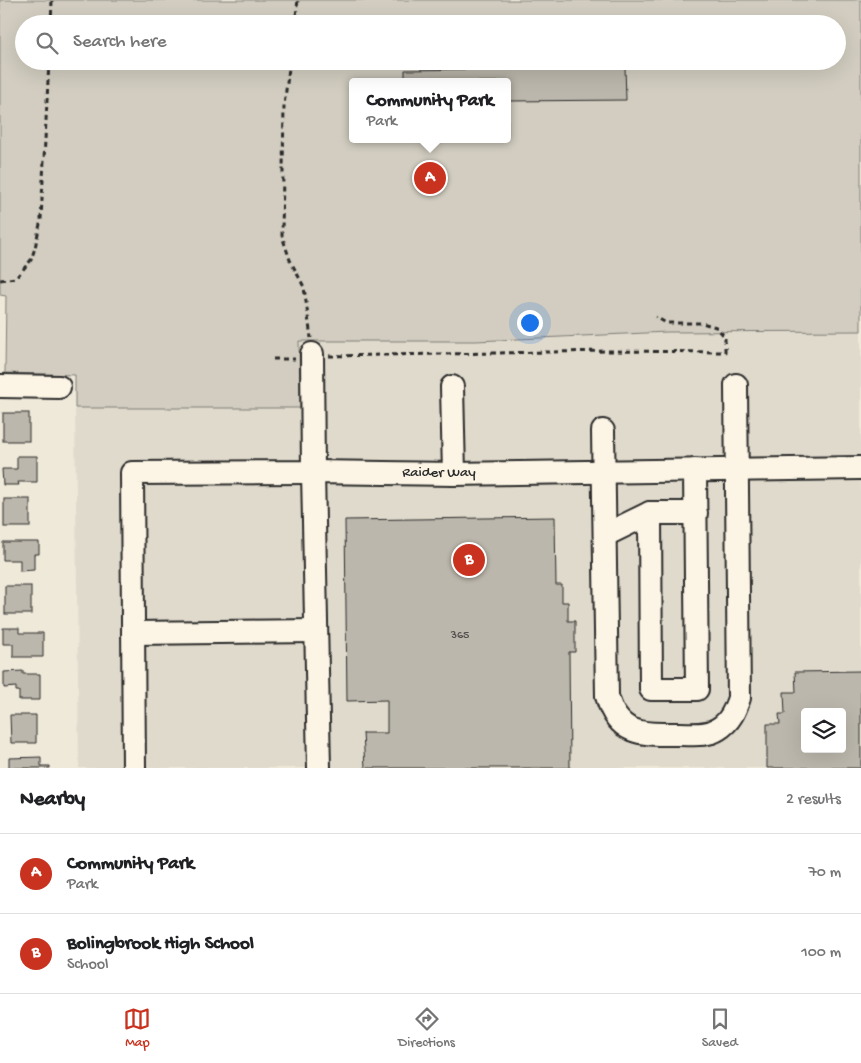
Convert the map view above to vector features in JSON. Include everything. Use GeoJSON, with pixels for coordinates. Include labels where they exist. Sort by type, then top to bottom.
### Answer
{"type":"FeatureCollection","features":[{"type":"Feature","properties":{"kind":"street"},"geometry":{"type":"LineString","coordinates":[[312,356],[319,768]]}},
{"type":"Feature","properties":{"kind":"street"},"geometry":{"type":"LineString","coordinates":[[604,431],[607,696],[611,710],[619,722],[630,730],[644,734],[708,734],[719,729],[729,721],[739,698],[736,385]]}},
{"type":"Feature","properties":{"kind":"street"},"geometry":{"type":"LineString","coordinates":[[0,386],[59,387]]}},
{"type":"Feature","properties":{"kind":"street"},"geometry":{"type":"LineString","coordinates":[[452,387],[454,474]]}},
{"type":"Feature","properties":{"kind":"street","name":"Raider Way"},"geometry":{"type":"LineString","coordinates":[[133,633],[132,473],[313,472],[454,474],[861,468]]}},
{"type":"Feature","properties":{"kind":"street"},"geometry":{"type":"LineString","coordinates":[[650,513],[651,689],[697,689],[696,470]]}},
{"type":"Feature","properties":{"kind":"street"},"geometry":{"type":"LineString","coordinates":[[605,535],[650,513],[696,513]]}},
{"type":"Feature","properties":{"kind":"street"},"geometry":{"type":"LineString","coordinates":[[134,768],[133,633],[316,631]]}},
{"type":"Feature","properties":{"kind":"path"},"geometry":{"type":"LineString","coordinates":[[51,15],[52,0]]}},
{"type":"Feature","properties":{"kind":"path"},"geometry":{"type":"LineString","coordinates":[[296,15],[298,0]]}},
{"type":"Feature","properties":{"kind":"path"},"geometry":{"type":"LineString","coordinates":[[0,280],[16,278],[31,260],[36,248],[41,219],[49,70]]}},
{"type":"Feature","properties":{"kind":"path"},"geometry":{"type":"LineString","coordinates":[[289,70],[284,105],[282,236],[290,260],[304,287],[312,356]]}},
{"type":"Feature","properties":{"kind":"path"},"geometry":{"type":"LineString","coordinates":[[273,359],[312,356],[725,352],[725,337],[716,327],[702,323],[666,323],[656,317]]}},
{"type":"Feature","properties":{"kind":"shaded area"},"geometry":{"type":"Polygon","coordinates":[[[0,0],[861,0],[861,331],[667,332],[476,341],[299,341],[300,408],[75,408],[75,375],[5,373],[6,296],[0,295],[0,0]]]}},
{"type":"Feature","properties":{"kind":"shaded area"},"geometry":{"type":"Polygon","coordinates":[[[861,331],[861,768],[79,768],[75,408],[300,408],[299,341],[476,341],[667,332],[861,331]]]}},
{"type":"Feature","properties":{"kind":"building"},"geometry":{"type":"Polygon","coordinates":[[[405,70],[625,70],[626,100],[511,101],[511,78],[405,78],[405,70]]]}},
{"type":"Feature","properties":{"kind":"building"},"geometry":{"type":"Polygon","coordinates":[[[3,413],[29,413],[29,441],[3,441],[3,413]]]}},
{"type":"Feature","properties":{"kind":"building"},"geometry":{"type":"Polygon","coordinates":[[[17,456],[37,456],[37,482],[18,482],[19,485],[3,485],[2,469],[17,469],[17,456]]]}},
{"type":"Feature","properties":{"kind":"building"},"geometry":{"type":"Polygon","coordinates":[[[4,499],[30,499],[30,527],[4,527],[4,499]]]}},
{"type":"Feature","properties":{"kind":"building"},"geometry":{"type":"Polygon","coordinates":[[[555,517],[556,585],[562,585],[562,602],[568,602],[568,621],[575,621],[575,652],[569,652],[570,768],[365,768],[363,733],[387,733],[387,700],[347,701],[345,520],[555,517]]]}},
{"type":"Feature","properties":{"kind":"building"},"geometry":{"type":"Polygon","coordinates":[[[3,542],[39,542],[39,554],[34,554],[34,570],[20,571],[20,560],[3,560],[3,542]]]}},
{"type":"Feature","properties":{"kind":"building"},"geometry":{"type":"Polygon","coordinates":[[[5,586],[31,586],[31,614],[5,614],[5,586]]]}},
{"type":"Feature","properties":{"kind":"building"},"geometry":{"type":"Polygon","coordinates":[[[3,628],[19,628],[19,633],[43,633],[43,657],[13,657],[13,644],[3,644],[3,628]]]}},
{"type":"Feature","properties":{"kind":"building"},"geometry":{"type":"Polygon","coordinates":[[[23,671],[23,674],[40,674],[40,700],[19,700],[19,691],[16,691],[16,687],[4,688],[4,672],[23,671]]]}},
{"type":"Feature","properties":{"kind":"building"},"geometry":{"type":"Polygon","coordinates":[[[861,671],[861,768],[767,768],[767,724],[780,724],[779,714],[785,714],[784,692],[796,692],[795,672],[861,671]]]}},
{"type":"Feature","properties":{"kind":"building"},"geometry":{"type":"Polygon","coordinates":[[[10,715],[36,715],[36,743],[11,743],[10,715]]]}},
{"type":"Feature","properties":{"kind":"building"},"geometry":{"type":"Polygon","coordinates":[[[41,757],[41,766],[50,766],[50,768],[9,768],[9,758],[41,757]]]}},
{"type":"Feature","properties":{"kind":"place","name":"Community Park"},"geometry":{"type":"Point","coordinates":[430,178]}},
{"type":"Feature","properties":{"kind":"place","name":"Bolingbrook High School"},"geometry":{"type":"Point","coordinates":[469,560]}}]}
